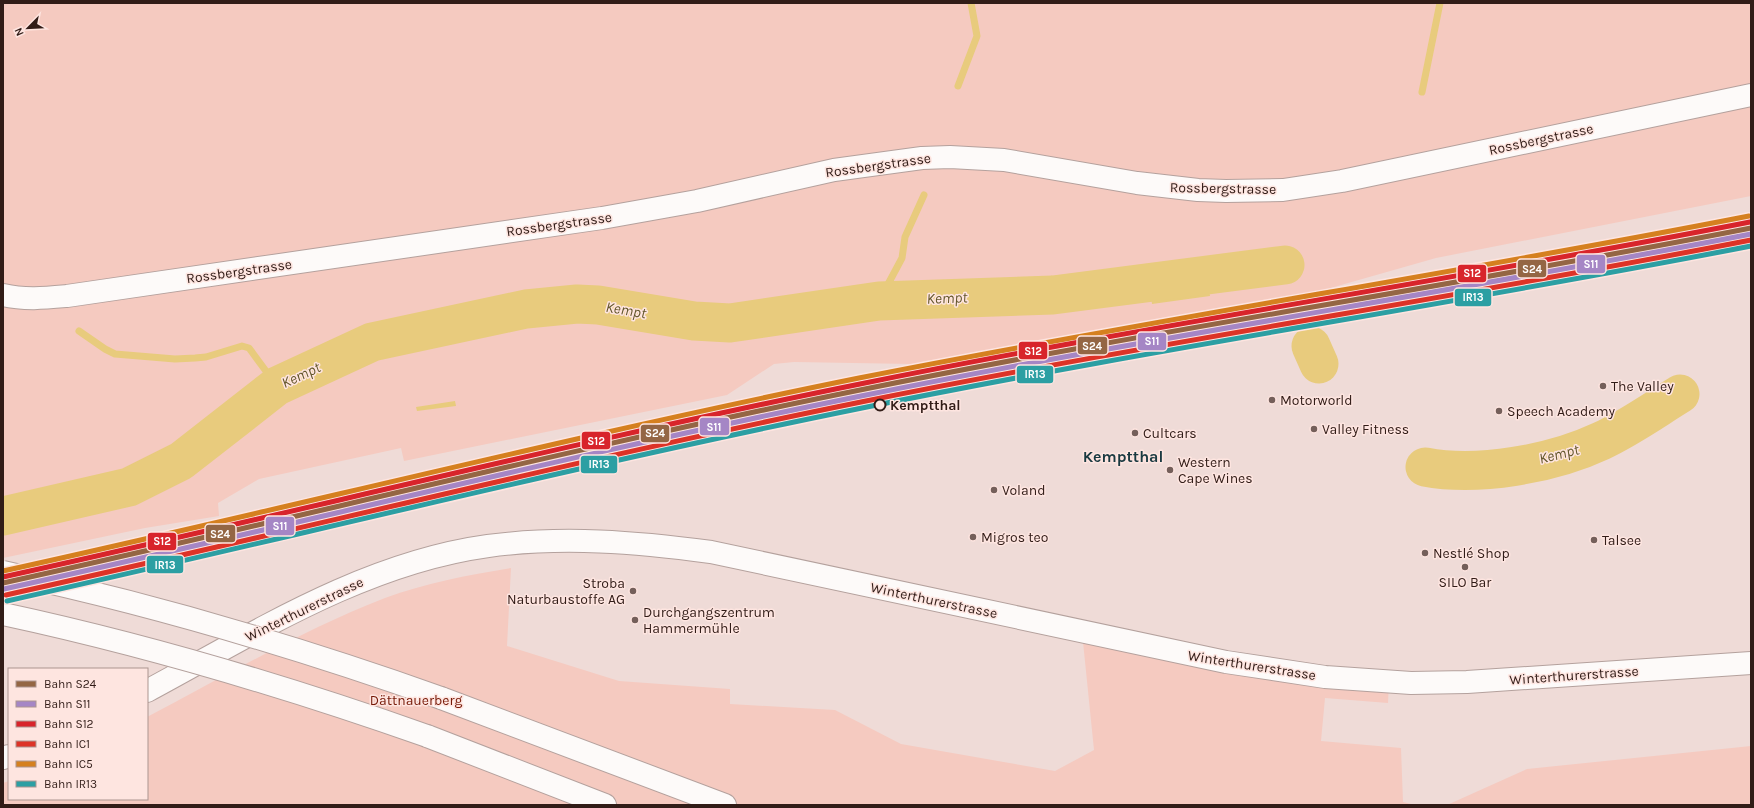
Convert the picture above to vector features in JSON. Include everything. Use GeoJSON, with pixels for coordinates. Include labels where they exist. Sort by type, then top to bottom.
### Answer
{"type":"FeatureCollection","features":[{"type":"Feature","properties":{"kind":"main road","name":"Rossbergstrasse"},"geometry":{"type":"LineString","coordinates":[[3,295],[16,298],[38,299],[67,296],[602,218],[710,198],[834,170],[922,158],[950,156],[1004,160],[1170,188],[1226,191],[1283,190],[1342,181],[1751,96]]}},
{"type":"Feature","properties":{"kind":"main road","name":"Winterthurerstrasse"},"geometry":{"type":"LineString","coordinates":[[148,690],[318,600],[387,572],[450,554],[486,546],[565,540],[625,542],[711,552],[1226,662],[1325,677],[1411,683],[1468,682],[1751,663]]}},
{"type":"Feature","properties":{"kind":"main road"},"geometry":{"type":"LineString","coordinates":[[3,572],[87,591],[202,621],[323,657],[441,698],[725,805]]}},
{"type":"Feature","properties":{"kind":"main road"},"geometry":{"type":"LineString","coordinates":[[3,614],[198,662],[304,694],[428,736],[605,805]]}},
{"type":"Feature","properties":{"kind":"green space"},"geometry":{"type":"Polygon","coordinates":[[[3,3],[1751,3],[1751,196],[1436,258],[1306,295],[935,362],[912,364],[794,362],[774,364],[727,395],[404,461],[401,448],[259,479],[218,503],[219,516],[145,528],[3,558],[3,3]]]}},
{"type":"Feature","properties":{"kind":"green space","name":"Dättnauerberg"},"geometry":{"type":"Polygon","coordinates":[[[511,568],[507,646],[619,681],[730,689],[730,704],[835,710],[901,744],[1055,771],[1094,750],[1082,632],[1389,682],[1388,703],[1325,698],[1321,741],[1401,748],[1403,802],[1415,805],[3,805],[3,783],[8,781],[8,800],[148,800],[148,716],[264,654],[324,624],[354,611],[385,598],[416,588],[511,568]]]}},
{"type":"Feature","properties":{"kind":"green space"},"geometry":{"type":"Polygon","coordinates":[[[1751,746],[1751,805],[1447,805],[1527,769],[1751,746]]]}},
{"type":"Feature","properties":{"kind":"shaded area"},"geometry":{"type":"Polygon","coordinates":[[[1204,257],[1210,296],[1152,304],[1147,265],[1204,257]]]}},
{"type":"Feature","properties":{"kind":"shaded area"},"geometry":{"type":"Polygon","coordinates":[[[455,401],[456,406],[417,411],[416,407],[455,401]]]}},
{"type":"Feature","properties":{"kind":"waterway"},"geometry":{"type":"LineString","coordinates":[[958,86],[977,36],[971,3]]}},
{"type":"Feature","properties":{"kind":"waterway"},"geometry":{"type":"LineString","coordinates":[[1422,92],[1440,3]]}},
{"type":"Feature","properties":{"kind":"waterway"},"geometry":{"type":"LineString","coordinates":[[879,301],[902,258],[905,237],[924,195]]}},
{"type":"Feature","properties":{"kind":"waterway","name":"Kempt"},"geometry":{"type":"LineString","coordinates":[[3,516],[129,487],[181,461],[277,386],[372,342],[526,309],[577,304],[598,305],[694,321],[730,323],[879,301],[1053,295],[1285,265]]}},
{"type":"Feature","properties":{"kind":"waterway"},"geometry":{"type":"LineString","coordinates":[[79,331],[115,354],[175,359],[195,358],[206,357],[242,346],[249,348],[277,386]]}},
{"type":"Feature","properties":{"kind":"waterway","name":"Kempt"},"geometry":{"type":"LineString","coordinates":[[1311,346],[1319,364]]}},
{"type":"Feature","properties":{"kind":"waterway","name":"Kempt"},"geometry":{"type":"LineString","coordinates":[[1425,467],[1446,470],[1491,469],[1538,462],[1560,456],[1582,449],[1611,436],[1680,394]]}},
{"type":"Feature","properties":{"kind":"rail line","name":"IC5"},"geometry":{"type":"LineString","coordinates":[[3,571],[537,448],[752,400],[859,378],[970,356],[1749,216]]}},
{"type":"Feature","properties":{"kind":"rail line","name":"S12"},"geometry":{"type":"LineString","coordinates":[[3,577],[538,454],[753,406],[860,384],[971,362],[1750,222]]}},
{"type":"Feature","properties":{"kind":"rail line","name":"S24"},"geometry":{"type":"LineString","coordinates":[[3,583],[538,460],[753,412],[860,390],[971,368],[1751,228]]}},
{"type":"Feature","properties":{"kind":"rail line","name":"S11"},"geometry":{"type":"LineString","coordinates":[[4,589],[539,466],[754,418],[861,396],[972,374],[1751,234]]}},
{"type":"Feature","properties":{"kind":"rail line","name":"IC1"},"geometry":{"type":"LineString","coordinates":[[6,595],[540,472],[754,424],[861,402],[972,380],[1751,240]]}},
{"type":"Feature","properties":{"kind":"rail line","name":"IR13"},"geometry":{"type":"LineString","coordinates":[[7,601],[541,478],[755,430],[862,408],[973,386],[1751,246]]}},
{"type":"Feature","properties":{"kind":"place","name":"The Valley"},"geometry":{"type":"Point","coordinates":[1603,386]}},
{"type":"Feature","properties":{"kind":"place","name":"Motorworld"},"geometry":{"type":"Point","coordinates":[1272,400]}},
{"type":"Feature","properties":{"kind":"place","name":"Kemptthal"},"geometry":{"type":"Point","coordinates":[880,405]}},
{"type":"Feature","properties":{"kind":"place","name":"Speech Academy"},"geometry":{"type":"Point","coordinates":[1499,411]}},
{"type":"Feature","properties":{"kind":"place","name":"Valley Fitness"},"geometry":{"type":"Point","coordinates":[1314,429]}},
{"type":"Feature","properties":{"kind":"place","name":"Cultcars"},"geometry":{"type":"Point","coordinates":[1135,433]}},
{"type":"Feature","properties":{"kind":"place","name":"Western Cape Wines"},"geometry":{"type":"Point","coordinates":[1170,470]}},
{"type":"Feature","properties":{"kind":"place","name":"Voland"},"geometry":{"type":"Point","coordinates":[994,490]}},
{"type":"Feature","properties":{"kind":"place","name":"Migros teo"},"geometry":{"type":"Point","coordinates":[973,537]}},
{"type":"Feature","properties":{"kind":"place","name":"Talsee"},"geometry":{"type":"Point","coordinates":[1594,540]}},
{"type":"Feature","properties":{"kind":"place","name":"Nestlé Shop"},"geometry":{"type":"Point","coordinates":[1425,553]}},
{"type":"Feature","properties":{"kind":"place","name":"SILO Bar"},"geometry":{"type":"Point","coordinates":[1465,567]}},
{"type":"Feature","properties":{"kind":"place","name":"Stroba Naturbaustoffe AG"},"geometry":{"type":"Point","coordinates":[633,591]}},
{"type":"Feature","properties":{"kind":"place","name":"Durchgangszentrum Hammermühle"},"geometry":{"type":"Point","coordinates":[635,620]}},
{"type":"Feature","properties":{"kind":"district","name":"Kemptthal"},"geometry":{"type":"Point","coordinates":[1123,456]}}]}
